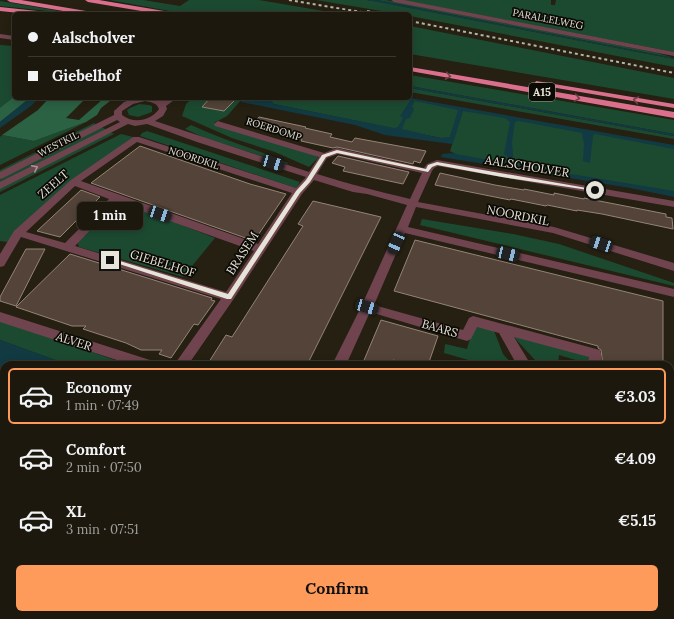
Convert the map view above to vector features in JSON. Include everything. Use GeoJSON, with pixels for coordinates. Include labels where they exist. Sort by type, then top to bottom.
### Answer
{"type":"FeatureCollection","features":[{"type":"Feature","properties":{"kind":"highway"},"geometry":{"type":"LineString","coordinates":[[10,0],[80,12]]}},
{"type":"Feature","properties":{"kind":"highway"},"geometry":{"type":"LineString","coordinates":[[86,3],[127,12]]}},
{"type":"Feature","properties":{"kind":"highway"},"geometry":{"type":"LineString","coordinates":[[86,3],[155,12]]}},
{"type":"Feature","properties":{"kind":"highway"},"geometry":{"type":"LineString","coordinates":[[0,10],[24,12]]}},
{"type":"Feature","properties":{"kind":"highway","name":"A15"},"geometry":{"type":"LineString","coordinates":[[412,61],[674,106]]}},
{"type":"Feature","properties":{"kind":"highway","name":"A15"},"geometry":{"type":"LineString","coordinates":[[412,69],[674,115]]}},
{"type":"Feature","properties":{"kind":"street","name":"PARALLELWEG"},"geometry":{"type":"LineString","coordinates":[[394,0],[674,54]]}},
{"type":"Feature","properties":{"kind":"street"},"geometry":{"type":"LineString","coordinates":[[0,36],[12,38]]}},
{"type":"Feature","properties":{"kind":"street"},"geometry":{"type":"LineString","coordinates":[[138,100],[123,101],[118,111],[118,116],[126,122],[148,121],[158,116],[163,109],[162,105]]}},
{"type":"Feature","properties":{"kind":"street"},"geometry":{"type":"LineString","coordinates":[[154,100],[162,105]]}},
{"type":"Feature","properties":{"kind":"street"},"geometry":{"type":"LineString","coordinates":[[162,105],[171,100]]}},
{"type":"Feature","properties":{"kind":"street","name":"WESTKIL"},"geometry":{"type":"LineString","coordinates":[[0,176],[118,116]]}},
{"type":"Feature","properties":{"kind":"street","name":"NOORDKIL"},"geometry":{"type":"LineString","coordinates":[[158,116],[185,134]]}},
{"type":"Feature","properties":{"kind":"street","name":"NOORDKIL"},"geometry":{"type":"LineString","coordinates":[[148,121],[200,140],[356,190],[363,194],[412,206],[558,236],[674,274]]}},
{"type":"Feature","properties":{"kind":"street","name":"WESTKIL"},"geometry":{"type":"LineString","coordinates":[[0,186],[126,122]]}},
{"type":"Feature","properties":{"kind":"street","name":"ROERDOMP"},"geometry":{"type":"LineString","coordinates":[[218,124],[324,156]]}},
{"type":"Feature","properties":{"kind":"street","name":"NOORDKIL"},"geometry":{"type":"LineString","coordinates":[[136,139],[298,192]]}},
{"type":"Feature","properties":{"kind":"street","name":"ZEELT"},"geometry":{"type":"LineString","coordinates":[[0,263],[18,233],[74,182],[136,139]]}},
{"type":"Feature","properties":{"kind":"street"},"geometry":{"type":"LineString","coordinates":[[324,156],[337,151],[428,171],[367,307],[341,361]]}},
{"type":"Feature","properties":{"kind":"street","name":"BRASEM"},"geometry":{"type":"LineString","coordinates":[[184,361],[324,156]]}},
{"type":"Feature","properties":{"kind":"street","name":"AALSCHOLVER"},"geometry":{"type":"LineString","coordinates":[[428,171],[430,166],[437,163],[502,176],[674,204]]}},
{"type":"Feature","properties":{"kind":"street"},"geometry":{"type":"LineString","coordinates":[[74,182],[260,249]]}},
{"type":"Feature","properties":{"kind":"street"},"geometry":{"type":"LineString","coordinates":[[67,247],[110,203],[118,199]]}},
{"type":"Feature","properties":{"kind":"street","name":"NOORDKIL"},"geometry":{"type":"LineString","coordinates":[[412,206],[554,230],[674,267]]}},
{"type":"Feature","properties":{"kind":"street"},"geometry":{"type":"LineString","coordinates":[[402,229],[674,293]]}},
{"type":"Feature","properties":{"kind":"street","name":"GIEBELHOF"},"geometry":{"type":"LineString","coordinates":[[18,233],[229,297]]}},
{"type":"Feature","properties":{"kind":"street","name":"BAARS"},"geometry":{"type":"LineString","coordinates":[[367,307],[467,336],[473,321],[595,354],[595,361]]}},
{"type":"Feature","properties":{"kind":"street","name":"ALVER"},"geometry":{"type":"LineString","coordinates":[[0,317],[136,361]]}},
{"type":"Feature","properties":{"kind":"street"},"geometry":{"type":"LineString","coordinates":[[503,329],[522,361]]}},
{"type":"Feature","properties":{"kind":"green space"},"geometry":{"type":"Polygon","coordinates":[[[109,0],[143,0],[180,6],[189,0],[259,0],[329,12],[175,12],[109,0]]]}},
{"type":"Feature","properties":{"kind":"green space"},"geometry":{"type":"Polygon","coordinates":[[[316,0],[367,0],[386,3],[674,59],[674,67],[412,16],[412,12],[387,12],[316,0]]]}},
{"type":"Feature","properties":{"kind":"green space"},"geometry":{"type":"Polygon","coordinates":[[[377,0],[386,0],[658,53],[674,58],[377,0]]]}},
{"type":"Feature","properties":{"kind":"green space"},"geometry":{"type":"Polygon","coordinates":[[[401,0],[551,0],[551,5],[555,5],[556,0],[674,0],[674,52],[401,0]]]}},
{"type":"Feature","properties":{"kind":"green space"},"geometry":{"type":"Polygon","coordinates":[[[0,1],[65,12],[58,12],[0,6],[0,1]]]}},
{"type":"Feature","properties":{"kind":"green space"},"geometry":{"type":"Polygon","coordinates":[[[412,26],[674,78],[674,99],[412,54],[412,26]]]}},
{"type":"Feature","properties":{"kind":"green space"},"geometry":{"type":"Polygon","coordinates":[[[0,45],[12,46],[12,100],[0,115],[0,45]]]}},
{"type":"Feature","properties":{"kind":"green space"},"geometry":{"type":"Polygon","coordinates":[[[412,75],[674,120],[674,134],[412,86],[412,75]]]}},
{"type":"Feature","properties":{"kind":"green space"},"geometry":{"type":"Polygon","coordinates":[[[412,88],[674,136],[674,139],[412,92],[412,88]]]}},
{"type":"Feature","properties":{"kind":"green space"},"geometry":{"type":"Polygon","coordinates":[[[12,99],[12,100],[28,100],[0,122],[0,108],[12,99]]]}},
{"type":"Feature","properties":{"kind":"green space"},"geometry":{"type":"Polygon","coordinates":[[[47,100],[84,100],[66,118],[79,120],[102,100],[110,101],[101,108],[97,115],[86,122],[34,141],[2,135],[38,110],[47,100]]]}},
{"type":"Feature","properties":{"kind":"green space"},"geometry":{"type":"Polygon","coordinates":[[[190,100],[241,100],[227,116],[214,123],[317,156],[318,158],[309,167],[275,152],[232,138],[182,116],[186,104],[190,100]]]}},
{"type":"Feature","properties":{"kind":"green space"},"geometry":{"type":"Polygon","coordinates":[[[272,100],[411,100],[460,109],[450,137],[446,139],[274,104],[271,102],[272,100]]]}},
{"type":"Feature","properties":{"kind":"green space"},"geometry":{"type":"Polygon","coordinates":[[[139,104],[152,106],[152,112],[138,117],[129,115],[127,110],[139,104]]]}},
{"type":"Feature","properties":{"kind":"green space"},"geometry":{"type":"Polygon","coordinates":[[[463,110],[674,147],[674,194],[457,155],[450,151],[463,110]]]}},
{"type":"Feature","properties":{"kind":"green space"},"geometry":{"type":"Polygon","coordinates":[[[86,122],[0,165],[0,137],[2,135],[34,141],[86,122]]]}},
{"type":"Feature","properties":{"kind":"green space"},"geometry":{"type":"Polygon","coordinates":[[[94,123],[97,125],[0,174],[0,170],[94,123]]]}},
{"type":"Feature","properties":{"kind":"green space"},"geometry":{"type":"Polygon","coordinates":[[[191,125],[288,163],[287,164],[205,138],[185,129],[191,125]]]}},
{"type":"Feature","properties":{"kind":"green space"},"geometry":{"type":"Polygon","coordinates":[[[101,127],[107,130],[0,184],[0,178],[101,127]]]}},
{"type":"Feature","properties":{"kind":"green space"},"geometry":{"type":"Polygon","coordinates":[[[147,131],[300,182],[296,188],[140,136],[142,133],[147,131]]]}},
{"type":"Feature","properties":{"kind":"green space"},"geometry":{"type":"Polygon","coordinates":[[[110,132],[114,134],[0,192],[0,188],[110,132]]]}},
{"type":"Feature","properties":{"kind":"green space"},"geometry":{"type":"Polygon","coordinates":[[[121,134],[133,137],[81,175],[7,242],[0,241],[0,195],[121,134]]]}},
{"type":"Feature","properties":{"kind":"green space"},"geometry":{"type":"Polygon","coordinates":[[[124,203],[215,238],[183,277],[79,247],[77,242],[113,205],[124,203]]]}},
{"type":"Feature","properties":{"kind":"green space"},"geometry":{"type":"Polygon","coordinates":[[[422,219],[513,234],[559,244],[674,283],[674,286],[420,225],[422,219]]]}},
{"type":"Feature","properties":{"kind":"green space"},"geometry":{"type":"Polygon","coordinates":[[[0,320],[118,361],[58,361],[0,340],[0,320]]]}},
{"type":"Feature","properties":{"kind":"green space"},"geometry":{"type":"Polygon","coordinates":[[[474,324],[493,328],[503,354],[509,361],[472,361],[444,353],[445,344],[467,349],[474,324]]]}},
{"type":"Feature","properties":{"kind":"green space"},"geometry":{"type":"Polygon","coordinates":[[[511,334],[591,357],[590,361],[579,361],[559,355],[558,361],[535,360],[511,334]]]}},
{"type":"Feature","properties":{"kind":"water"},"geometry":{"type":"Polygon","coordinates":[[[367,0],[377,0],[674,59],[367,0]]]}},
{"type":"Feature","properties":{"kind":"water"},"geometry":{"type":"Polygon","coordinates":[[[412,86],[674,134],[674,136],[412,88],[412,86]]]}},
{"type":"Feature","properties":{"kind":"water"},"geometry":{"type":"Polygon","coordinates":[[[412,98],[674,145],[674,149],[595,134],[593,136],[590,163],[583,161],[584,144],[582,133],[519,121],[515,122],[512,142],[513,161],[517,165],[674,191],[674,197],[630,188],[441,157],[442,154],[451,153],[505,163],[508,157],[504,154],[510,122],[505,118],[463,111],[453,143],[451,144],[385,135],[355,125],[241,102],[242,100],[272,100],[274,104],[394,128],[398,127],[403,118],[400,116],[410,101],[407,100],[412,100],[412,98]],[[415,101],[412,106],[414,109],[410,118],[406,119],[402,129],[440,138],[450,137],[458,110],[415,101]]]}},
{"type":"Feature","properties":{"kind":"water"},"geometry":{"type":"Polygon","coordinates":[[[28,100],[37,100],[0,128],[0,122],[28,100]]]}},
{"type":"Feature","properties":{"kind":"water"},"geometry":{"type":"Polygon","coordinates":[[[0,340],[58,361],[0,361],[0,340]]]}},
{"type":"Feature","properties":{"kind":"building"},"geometry":{"type":"Polygon","coordinates":[[[208,100],[235,100],[224,111],[202,107],[208,100]]]}},
{"type":"Feature","properties":{"kind":"building"},"geometry":{"type":"Polygon","coordinates":[[[259,117],[306,127],[305,128],[332,134],[330,137],[352,142],[355,138],[426,151],[420,163],[414,161],[413,164],[337,147],[333,148],[301,141],[302,139],[251,126],[259,117]]]}},
{"type":"Feature","properties":{"kind":"building"},"geometry":{"type":"Polygon","coordinates":[[[140,146],[250,184],[286,194],[254,241],[91,183],[140,146]]]}},
{"type":"Feature","properties":{"kind":"building"},"geometry":{"type":"Polygon","coordinates":[[[338,156],[409,172],[403,184],[343,171],[345,167],[332,163],[338,156]]]}},
{"type":"Feature","properties":{"kind":"building"},"geometry":{"type":"Polygon","coordinates":[[[440,173],[495,185],[554,195],[554,193],[584,198],[666,214],[666,217],[672,218],[673,229],[602,214],[510,200],[435,185],[440,173]]]}},
{"type":"Feature","properties":{"kind":"building"},"geometry":{"type":"Polygon","coordinates":[[[81,190],[100,197],[60,237],[37,231],[81,190]]]}},
{"type":"Feature","properties":{"kind":"building"},"geometry":{"type":"Polygon","coordinates":[[[313,201],[381,217],[309,361],[210,361],[226,335],[232,337],[303,226],[298,224],[313,201]]]}},
{"type":"Feature","properties":{"kind":"building"},"geometry":{"type":"Polygon","coordinates":[[[415,240],[663,301],[663,361],[602,361],[601,350],[598,346],[394,291],[415,240]]]}},
{"type":"Feature","properties":{"kind":"building"},"geometry":{"type":"Polygon","coordinates":[[[26,249],[45,249],[16,306],[0,301],[0,297],[26,249]]]}},
{"type":"Feature","properties":{"kind":"building"},"geometry":{"type":"Polygon","coordinates":[[[70,254],[212,298],[211,300],[215,301],[198,325],[194,324],[171,358],[159,354],[162,350],[141,350],[126,343],[83,329],[86,326],[72,326],[16,307],[70,254]]]}},
{"type":"Feature","properties":{"kind":"building"},"geometry":{"type":"Polygon","coordinates":[[[381,320],[438,336],[429,361],[364,361],[381,320]]]}},
{"type":"Feature","properties":{"kind":"railway"},"geometry":{"type":"LineString","coordinates":[[289,0],[361,12]]}},
{"type":"Feature","properties":{"kind":"railway"},"geometry":{"type":"LineString","coordinates":[[367,11],[373,12]]}},
{"type":"Feature","properties":{"kind":"railway"},"geometry":{"type":"LineString","coordinates":[[412,21],[674,73]]}},
{"type":"Feature","properties":{"kind":"route"},"geometry":{"type":"LineString","coordinates":[[110,260],[229,297],[298,192],[308,181],[324,156],[337,151],[428,171],[430,166],[437,163],[502,176],[595,190]]}}]}
